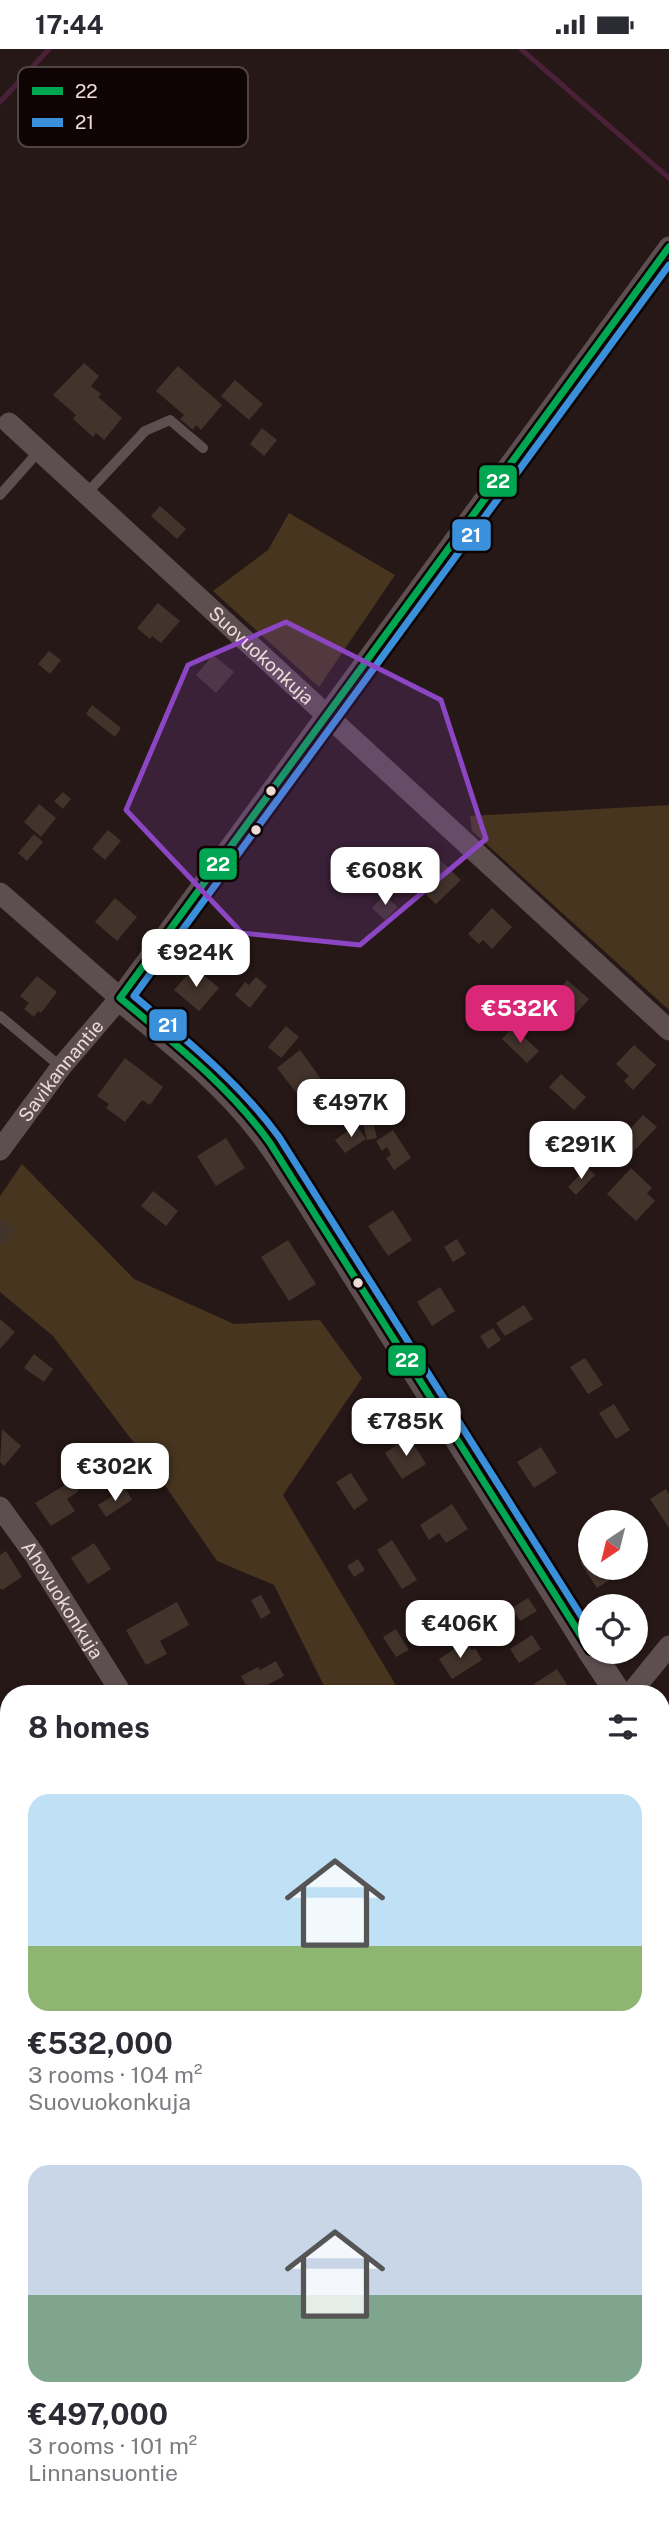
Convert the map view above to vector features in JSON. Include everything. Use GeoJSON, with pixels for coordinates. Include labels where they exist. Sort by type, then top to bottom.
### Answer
{"type":"FeatureCollection","features":[{"type":"Feature","properties":{"kind":"street","name":"Savikannantie"},"geometry":{"type":"LineString","coordinates":[[0,1150],[61,1067],[120,998],[669,247]]}},
{"type":"Feature","properties":{"kind":"street","name":"Suovuokonkuja"},"geometry":{"type":"LineString","coordinates":[[4,423],[40,450],[669,1030]]}},
{"type":"Feature","properties":{"kind":"street"},"geometry":{"type":"LineString","coordinates":[[0,893],[220,1084],[259,1127],[304,1194],[578,1632]]}},
{"type":"Feature","properties":{"kind":"street","name":"Ahovuokonkuja"},"geometry":{"type":"LineString","coordinates":[[0,1507],[34,1554],[116,1685]]}},
{"type":"Feature","properties":{"kind":"street"},"geometry":{"type":"LineString","coordinates":[[637,1685],[669,1646]]}},
{"type":"Feature","properties":{"kind":"street"},"geometry":{"type":"LineString","coordinates":[[599,1664],[613,1685]]}},
{"type":"Feature","properties":{"kind":"lane"},"geometry":{"type":"LineString","coordinates":[[87,493],[145,431],[170,420],[203,447]]}},
{"type":"Feature","properties":{"kind":"lane"},"geometry":{"type":"LineString","coordinates":[[0,495],[40,450]]}},
{"type":"Feature","properties":{"kind":"lane"},"geometry":{"type":"LineString","coordinates":[[0,1016],[61,1067]]}},
{"type":"Feature","properties":{"kind":"highlighted area"},"geometry":{"type":"Polygon","coordinates":[[[286,622],[441,700],[486,839],[360,945],[242,933],[126,810],[188,665],[286,622]]]}},
{"type":"Feature","properties":{"kind":"shaded area"},"geometry":{"type":"Polygon","coordinates":[[[289,513],[395,575],[319,687],[213,591],[268,550],[289,513]]]}},
{"type":"Feature","properties":{"kind":"shaded area"},"geometry":{"type":"Polygon","coordinates":[[[669,805],[669,1010],[472,831],[470,816],[669,805]]]}},
{"type":"Feature","properties":{"kind":"shaded area"},"geometry":{"type":"Polygon","coordinates":[[[22,1164],[134,1279],[234,1324],[320,1320],[362,1378],[283,1495],[396,1685],[324,1685],[274,1585],[217,1561],[153,1468],[53,1336],[0,1292],[0,1196],[22,1164]]]}},
{"type":"Feature","properties":{"kind":"building"},"geometry":{"type":"Polygon","coordinates":[[[84,363],[99,376],[91,386],[101,394],[98,397],[122,418],[104,440],[96,433],[93,437],[73,419],[76,415],[53,395],[84,363]]]}},
{"type":"Feature","properties":{"kind":"building"},"geometry":{"type":"Polygon","coordinates":[[[178,366],[222,405],[201,430],[196,425],[193,430],[180,419],[184,415],[156,391],[178,366]]]}},
{"type":"Feature","properties":{"kind":"building"},"geometry":{"type":"Polygon","coordinates":[[[235,380],[263,404],[249,420],[221,396],[235,380]]]}},
{"type":"Feature","properties":{"kind":"building"},"geometry":{"type":"Polygon","coordinates":[[[262,428],[277,440],[264,456],[250,444],[262,428]]]}},
{"type":"Feature","properties":{"kind":"building"},"geometry":{"type":"Polygon","coordinates":[[[160,506],[186,529],[177,539],[151,516],[160,506]]]}},
{"type":"Feature","properties":{"kind":"building"},"geometry":{"type":"Polygon","coordinates":[[[158,603],[180,621],[161,643],[152,636],[150,639],[137,628],[158,603]]]}},
{"type":"Feature","properties":{"kind":"building"},"geometry":{"type":"Polygon","coordinates":[[[49,651],[61,660],[50,674],[38,664],[49,651]]]}},
{"type":"Feature","properties":{"kind":"building"},"geometry":{"type":"Polygon","coordinates":[[[213,655],[234,672],[216,693],[196,675],[213,655]]]}},
{"type":"Feature","properties":{"kind":"building"},"geometry":{"type":"Polygon","coordinates":[[[92,705],[121,728],[115,737],[86,714],[92,705]]]}},
{"type":"Feature","properties":{"kind":"building"},"geometry":{"type":"Polygon","coordinates":[[[63,792],[71,799],[63,809],[54,801],[63,792]]]}},
{"type":"Feature","properties":{"kind":"building"},"geometry":{"type":"Polygon","coordinates":[[[39,804],[56,818],[41,837],[24,822],[39,804]]]}},
{"type":"Feature","properties":{"kind":"building"},"geometry":{"type":"Polygon","coordinates":[[[108,830],[121,841],[105,860],[92,849],[108,830]]]}},
{"type":"Feature","properties":{"kind":"building"},"geometry":{"type":"Polygon","coordinates":[[[34,834],[43,842],[27,861],[18,853],[34,834]]]}},
{"type":"Feature","properties":{"kind":"building"},"geometry":{"type":"Polygon","coordinates":[[[439,859],[461,880],[436,904],[426,895],[432,890],[420,879],[439,859]]]}},
{"type":"Feature","properties":{"kind":"building"},"geometry":{"type":"Polygon","coordinates":[[[384,895],[398,907],[385,920],[372,908],[384,895]]]}},
{"type":"Feature","properties":{"kind":"building"},"geometry":{"type":"Polygon","coordinates":[[[115,898],[137,917],[117,941],[95,922],[115,898]]]}},
{"type":"Feature","properties":{"kind":"building"},"geometry":{"type":"Polygon","coordinates":[[[492,908],[512,927],[492,949],[483,940],[479,944],[468,934],[492,908]]]}},
{"type":"Feature","properties":{"kind":"building"},"geometry":{"type":"Polygon","coordinates":[[[194,967],[219,988],[199,1011],[174,990],[194,967]]]}},
{"type":"Feature","properties":{"kind":"building"},"geometry":{"type":"Polygon","coordinates":[[[37,976],[57,992],[41,1013],[38,1011],[34,1017],[24,1009],[29,1003],[20,996],[37,976]]]}},
{"type":"Feature","properties":{"kind":"building"},"geometry":{"type":"Polygon","coordinates":[[[256,977],[267,986],[250,1008],[235,995],[245,982],[249,985],[256,977]]]}},
{"type":"Feature","properties":{"kind":"building"},"geometry":{"type":"Polygon","coordinates":[[[567,980],[589,999],[571,1019],[564,1013],[554,1025],[541,1014],[567,980]]]}},
{"type":"Feature","properties":{"kind":"building"},"geometry":{"type":"Polygon","coordinates":[[[286,1026],[299,1037],[281,1058],[268,1047],[286,1026]]]}},
{"type":"Feature","properties":{"kind":"building"},"geometry":{"type":"Polygon","coordinates":[[[513,1027],[539,1051],[527,1063],[502,1039],[513,1027]]]}},
{"type":"Feature","properties":{"kind":"building"},"geometry":{"type":"Polygon","coordinates":[[[634,1045],[656,1065],[633,1090],[624,1081],[629,1076],[616,1064],[634,1045]]]}},
{"type":"Feature","properties":{"kind":"building"},"geometry":{"type":"Polygon","coordinates":[[[300,1050],[324,1083],[302,1100],[277,1068],[300,1050]]]}},
{"type":"Feature","properties":{"kind":"building"},"geometry":{"type":"Polygon","coordinates":[[[125,1058],[163,1087],[150,1105],[142,1100],[125,1122],[106,1108],[109,1104],[97,1096],[125,1058]]]}},
{"type":"Feature","properties":{"kind":"building"},"geometry":{"type":"Polygon","coordinates":[[[561,1074],[586,1097],[574,1110],[549,1087],[561,1074]]]}},
{"type":"Feature","properties":{"kind":"building"},"geometry":{"type":"Polygon","coordinates":[[[643,1115],[657,1127],[633,1152],[620,1140],[643,1115]]]}},
{"type":"Feature","properties":{"kind":"building"},"geometry":{"type":"Polygon","coordinates":[[[373,1121],[377,1138],[367,1140],[363,1123],[373,1121]]]}},
{"type":"Feature","properties":{"kind":"building"},"geometry":{"type":"Polygon","coordinates":[[[356,1125],[366,1139],[345,1153],[335,1140],[356,1125]]]}},
{"type":"Feature","properties":{"kind":"building"},"geometry":{"type":"Polygon","coordinates":[[[393,1130],[411,1158],[394,1170],[386,1158],[391,1155],[387,1147],[382,1151],[376,1141],[393,1130]]]}},
{"type":"Feature","properties":{"kind":"building"},"geometry":{"type":"Polygon","coordinates":[[[226,1138],[245,1168],[216,1186],[197,1156],[226,1138]]]}},
{"type":"Feature","properties":{"kind":"building"},"geometry":{"type":"Polygon","coordinates":[[[587,1167],[595,1175],[576,1195],[568,1187],[587,1167]]]}},
{"type":"Feature","properties":{"kind":"building"},"geometry":{"type":"Polygon","coordinates":[[[631,1168],[652,1188],[647,1193],[655,1201],[636,1221],[607,1194],[631,1168]]]}},
{"type":"Feature","properties":{"kind":"building"},"geometry":{"type":"Polygon","coordinates":[[[153,1191],[178,1211],[166,1226],[141,1206],[153,1191]]]}},
{"type":"Feature","properties":{"kind":"building"},"geometry":{"type":"Polygon","coordinates":[[[393,1210],[412,1240],[388,1256],[368,1226],[393,1210]]]}},
{"type":"Feature","properties":{"kind":"building"},"geometry":{"type":"Polygon","coordinates":[[[3,1219],[15,1231],[3,1245],[0,1242],[0,1222],[3,1219]]]}},
{"type":"Feature","properties":{"kind":"building"},"geometry":{"type":"Polygon","coordinates":[[[457,1239],[466,1254],[453,1262],[444,1247],[457,1239]]]}},
{"type":"Feature","properties":{"kind":"building"},"geometry":{"type":"Polygon","coordinates":[[[288,1240],[316,1284],[289,1301],[261,1257],[288,1240]]]}},
{"type":"Feature","properties":{"kind":"building"},"geometry":{"type":"Polygon","coordinates":[[[440,1287],[455,1311],[432,1326],[417,1302],[440,1287]]]}},
{"type":"Feature","properties":{"kind":"building"},"geometry":{"type":"Polygon","coordinates":[[[524,1305],[533,1319],[505,1336],[496,1323],[524,1305]]]}},
{"type":"Feature","properties":{"kind":"building"},"geometry":{"type":"Polygon","coordinates":[[[0,1319],[15,1332],[0,1349],[0,1319]]]}},
{"type":"Feature","properties":{"kind":"building"},"geometry":{"type":"Polygon","coordinates":[[[493,1328],[501,1340],[488,1349],[480,1336],[493,1328]]]}},
{"type":"Feature","properties":{"kind":"building"},"geometry":{"type":"Polygon","coordinates":[[[34,1354],[53,1369],[44,1382],[24,1368],[34,1354]]]}},
{"type":"Feature","properties":{"kind":"building"},"geometry":{"type":"Polygon","coordinates":[[[585,1358],[603,1385],[588,1394],[570,1367],[585,1358]]]}},
{"type":"Feature","properties":{"kind":"building"},"geometry":{"type":"Polygon","coordinates":[[[614,1404],[630,1430],[616,1439],[599,1413],[614,1404]]]}},
{"type":"Feature","properties":{"kind":"building"},"geometry":{"type":"Polygon","coordinates":[[[2,1429],[21,1446],[4,1466],[0,1462],[2,1429]]]}},
{"type":"Feature","properties":{"kind":"building"},"geometry":{"type":"Polygon","coordinates":[[[409,1437],[426,1464],[402,1479],[385,1453],[409,1437]]]}},
{"type":"Feature","properties":{"kind":"building"},"geometry":{"type":"Polygon","coordinates":[[[541,1447],[557,1473],[534,1488],[517,1462],[541,1447]]]}},
{"type":"Feature","properties":{"kind":"building"},"geometry":{"type":"Polygon","coordinates":[[[89,1462],[97,1474],[87,1480],[79,1468],[89,1462]]]}},
{"type":"Feature","properties":{"kind":"building"},"geometry":{"type":"Polygon","coordinates":[[[351,1473],[368,1500],[354,1510],[336,1482],[351,1473]]]}},
{"type":"Feature","properties":{"kind":"building"},"geometry":{"type":"Polygon","coordinates":[[[72,1481],[79,1491],[67,1499],[75,1511],[51,1526],[35,1503],[72,1481]]]}},
{"type":"Feature","properties":{"kind":"building"},"geometry":{"type":"Polygon","coordinates":[[[125,1488],[132,1500],[106,1517],[98,1505],[125,1488]]]}},
{"type":"Feature","properties":{"kind":"building"},"geometry":{"type":"Polygon","coordinates":[[[666,1489],[669,1494],[669,1528],[650,1499],[666,1489]]]}},
{"type":"Feature","properties":{"kind":"building"},"geometry":{"type":"Polygon","coordinates":[[[452,1504],[468,1529],[446,1543],[439,1533],[429,1540],[420,1525],[452,1504]]]}},
{"type":"Feature","properties":{"kind":"building"},"geometry":{"type":"Polygon","coordinates":[[[392,1540],[417,1580],[402,1589],[377,1550],[392,1540]]]}},
{"type":"Feature","properties":{"kind":"building"},"geometry":{"type":"Polygon","coordinates":[[[94,1543],[111,1569],[88,1584],[71,1558],[94,1543]]]}},
{"type":"Feature","properties":{"kind":"building"},"geometry":{"type":"Polygon","coordinates":[[[6,1551],[22,1577],[2,1590],[0,1555],[6,1551]]]}},
{"type":"Feature","properties":{"kind":"building"},"geometry":{"type":"Polygon","coordinates":[[[358,1559],[365,1570],[354,1577],[347,1566],[358,1559]]]}},
{"type":"Feature","properties":{"kind":"building"},"geometry":{"type":"Polygon","coordinates":[[[592,1580],[610,1580],[597,1588],[592,1580]]]}},
{"type":"Feature","properties":{"kind":"building"},"geometry":{"type":"Polygon","coordinates":[[[261,1595],[271,1613],[261,1619],[251,1600],[261,1595]]]}},
{"type":"Feature","properties":{"kind":"building"},"geometry":{"type":"Polygon","coordinates":[[[528,1598],[537,1611],[520,1621],[512,1608],[528,1598]]]}},
{"type":"Feature","properties":{"kind":"building"},"geometry":{"type":"Polygon","coordinates":[[[177,1602],[189,1625],[160,1641],[167,1654],[146,1665],[126,1630],[177,1602]]]}},
{"type":"Feature","properties":{"kind":"building"},"geometry":{"type":"Polygon","coordinates":[[[396,1629],[409,1650],[396,1657],[383,1637],[396,1629]]]}},
{"type":"Feature","properties":{"kind":"building"},"geometry":{"type":"Polygon","coordinates":[[[532,1635],[541,1649],[519,1663],[510,1649],[532,1635]]]}},
{"type":"Feature","properties":{"kind":"building"},"geometry":{"type":"Polygon","coordinates":[[[467,1641],[482,1660],[452,1679],[439,1659],[467,1641]]]}},
{"type":"Feature","properties":{"kind":"building"},"geometry":{"type":"Polygon","coordinates":[[[276,1661],[284,1676],[268,1685],[246,1685],[241,1676],[258,1667],[260,1670],[276,1661]]]}},
{"type":"Feature","properties":{"kind":"building"},"geometry":{"type":"Polygon","coordinates":[[[557,1669],[567,1685],[534,1685],[557,1669]]]}},
{"type":"Feature","properties":{"kind":"waterway"},"geometry":{"type":"LineString","coordinates":[[32,67],[49,49]]}},
{"type":"Feature","properties":{"kind":"waterway"},"geometry":{"type":"LineString","coordinates":[[521,49],[669,178]]}},
{"type":"Feature","properties":{"kind":"waterway"},"geometry":{"type":"LineString","coordinates":[[0,102],[18,83]]}},
{"type":"Feature","properties":{"kind":"transit line","name":"22"},"geometry":{"type":"LineString","coordinates":[[578,1631],[270,1143],[219,1084],[120,998],[669,247]]}},
{"type":"Feature","properties":{"kind":"transit line","name":"21"},"geometry":{"type":"LineString","coordinates":[[578,1611],[279,1137],[229,1080],[134,996],[669,265]]}}]}
